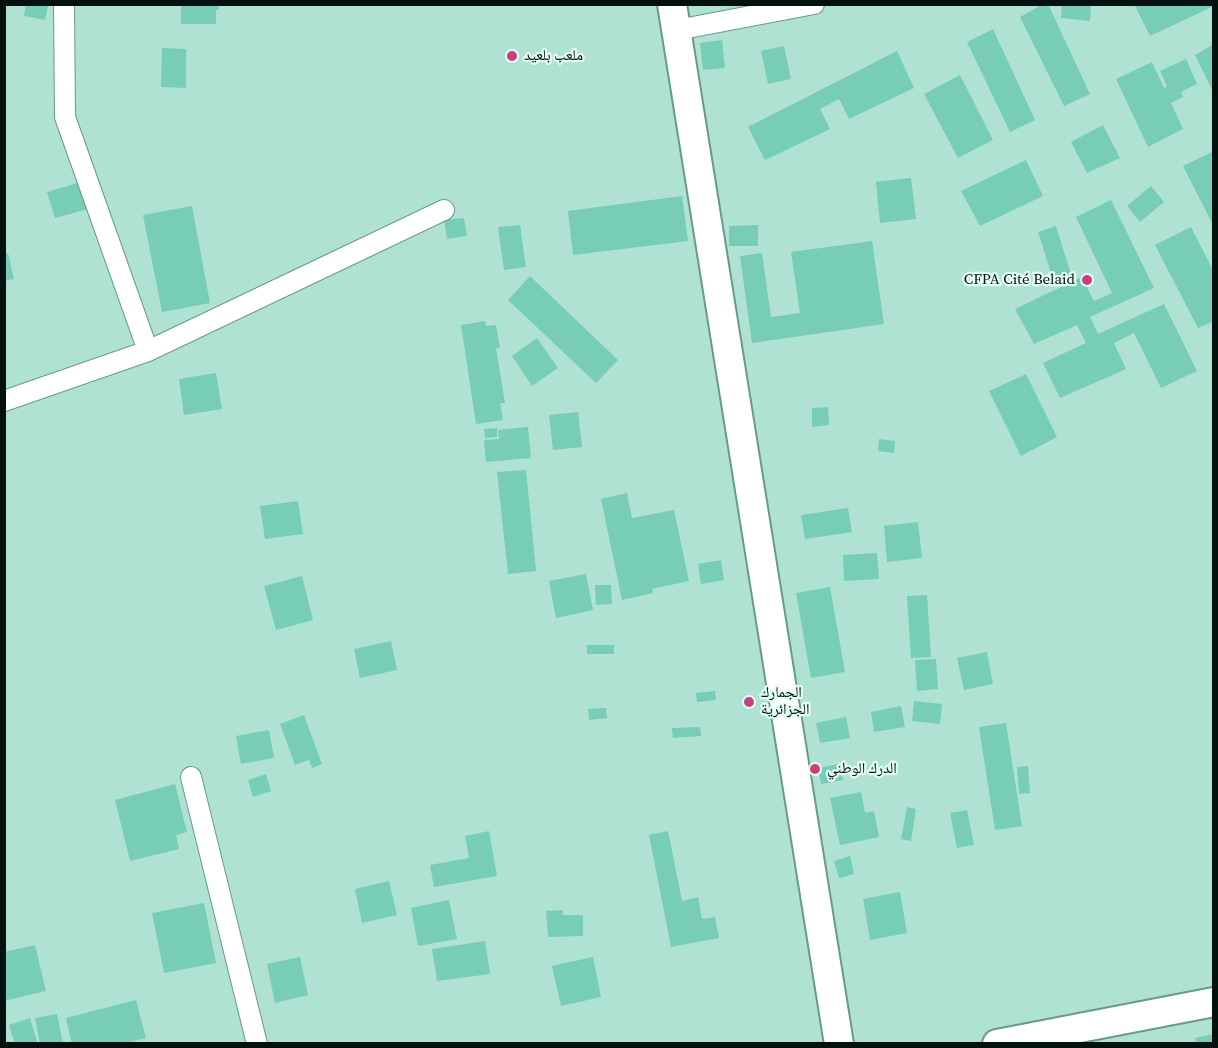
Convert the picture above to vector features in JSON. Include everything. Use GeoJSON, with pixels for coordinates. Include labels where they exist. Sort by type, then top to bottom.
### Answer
{"type":"FeatureCollection","features":[{"type":"Feature","properties":{"kind":"street"},"geometry":{"type":"LineString","coordinates":[[64,4],[65,117],[148,351]]}},
{"type":"Feature","properties":{"kind":"street"},"geometry":{"type":"LineString","coordinates":[[814,4],[675,17],[839,1044]]}},
{"type":"Feature","properties":{"kind":"street"},"geometry":{"type":"LineString","coordinates":[[4,401],[148,351],[444,210]]}},
{"type":"Feature","properties":{"kind":"street"},"geometry":{"type":"LineString","coordinates":[[191,777],[257,1044]]}},
{"type":"Feature","properties":{"kind":"street"},"geometry":{"type":"LineString","coordinates":[[997,1044],[1214,1002]]}},
{"type":"Feature","properties":{"kind":"building"},"geometry":{"type":"Polygon","coordinates":[[[181,4],[219,4],[219,10],[216,10],[216,24],[181,24],[181,4]]]}},
{"type":"Feature","properties":{"kind":"building"},"geometry":{"type":"Polygon","coordinates":[[[1043,4],[1048,4],[1090,94],[1064,106],[1020,17],[1043,4]]]}},
{"type":"Feature","properties":{"kind":"building"},"geometry":{"type":"Polygon","coordinates":[[[1062,4],[1091,4],[1090,21],[1061,18],[1062,4]]]}},
{"type":"Feature","properties":{"kind":"building"},"geometry":{"type":"Polygon","coordinates":[[[1134,4],[1214,4],[1214,6],[1150,36],[1134,4]]]}},
{"type":"Feature","properties":{"kind":"building"},"geometry":{"type":"Polygon","coordinates":[[[26,5],[48,5],[45,20],[24,16],[26,5]]]}},
{"type":"Feature","properties":{"kind":"building"},"geometry":{"type":"Polygon","coordinates":[[[993,29],[1035,120],[1010,132],[967,42],[993,29]]]}},
{"type":"Feature","properties":{"kind":"building"},"geometry":{"type":"Polygon","coordinates":[[[722,40],[725,68],[703,70],[700,43],[722,40]]]}},
{"type":"Feature","properties":{"kind":"building"},"geometry":{"type":"Polygon","coordinates":[[[1214,44],[1214,94],[1195,55],[1214,44]]]}},
{"type":"Feature","properties":{"kind":"building"},"geometry":{"type":"Polygon","coordinates":[[[784,46],[791,79],[768,84],[761,51],[784,46]]]}},
{"type":"Feature","properties":{"kind":"building"},"geometry":{"type":"Polygon","coordinates":[[[162,48],[186,49],[186,88],[161,87],[162,48]]]}},
{"type":"Feature","properties":{"kind":"building"},"geometry":{"type":"Polygon","coordinates":[[[897,51],[914,88],[849,119],[839,99],[820,109],[830,129],[765,160],[748,127],[897,51]]]}},
{"type":"Feature","properties":{"kind":"building"},"geometry":{"type":"Polygon","coordinates":[[[1186,59],[1197,84],[1181,92],[1183,97],[1171,103],[1183,129],[1148,147],[1116,79],[1152,62],[1164,88],[1167,86],[1160,71],[1186,59]]]}},
{"type":"Feature","properties":{"kind":"building"},"geometry":{"type":"Polygon","coordinates":[[[960,75],[993,140],[958,158],[924,94],[960,75]]]}},
{"type":"Feature","properties":{"kind":"building"},"geometry":{"type":"Polygon","coordinates":[[[1103,125],[1120,158],[1087,173],[1071,142],[1103,125]]]}},
{"type":"Feature","properties":{"kind":"building"},"geometry":{"type":"Polygon","coordinates":[[[1214,151],[1214,227],[1183,166],[1214,151]]]}},
{"type":"Feature","properties":{"kind":"building"},"geometry":{"type":"Polygon","coordinates":[[[1026,160],[1043,196],[980,226],[961,191],[1026,160]]]}},
{"type":"Feature","properties":{"kind":"building"},"geometry":{"type":"Polygon","coordinates":[[[911,178],[916,219],[880,223],[876,182],[911,178]]]}},
{"type":"Feature","properties":{"kind":"building"},"geometry":{"type":"Polygon","coordinates":[[[84,181],[92,208],[55,218],[47,192],[84,181]]]}},
{"type":"Feature","properties":{"kind":"building"},"geometry":{"type":"Polygon","coordinates":[[[1151,186],[1164,202],[1140,222],[1127,206],[1151,186]]]}},
{"type":"Feature","properties":{"kind":"building"},"geometry":{"type":"Polygon","coordinates":[[[682,196],[688,241],[573,255],[568,211],[682,196]]]}},
{"type":"Feature","properties":{"kind":"building"},"geometry":{"type":"Polygon","coordinates":[[[1111,200],[1154,288],[1090,317],[1098,334],[1164,304],[1197,371],[1161,388],[1134,333],[1114,343],[1126,369],[1060,398],[1043,363],[1086,343],[1077,325],[1034,344],[1015,309],[1082,277],[1094,301],[1112,293],[1076,217],[1111,200]]]}},
{"type":"Feature","properties":{"kind":"building"},"geometry":{"type":"Polygon","coordinates":[[[192,206],[210,303],[162,312],[143,215],[192,206]]]}},
{"type":"Feature","properties":{"kind":"building"},"geometry":{"type":"Polygon","coordinates":[[[464,218],[467,236],[447,239],[444,220],[464,218]]]}},
{"type":"Feature","properties":{"kind":"building"},"geometry":{"type":"Polygon","coordinates":[[[520,225],[526,267],[504,270],[498,227],[520,225]]]}},
{"type":"Feature","properties":{"kind":"building"},"geometry":{"type":"Polygon","coordinates":[[[758,225],[758,246],[729,246],[729,226],[758,225]]]}},
{"type":"Feature","properties":{"kind":"building"},"geometry":{"type":"Polygon","coordinates":[[[1056,226],[1071,274],[1053,279],[1038,232],[1056,226]]]}},
{"type":"Feature","properties":{"kind":"building"},"geometry":{"type":"Polygon","coordinates":[[[1191,227],[1214,272],[1214,321],[1198,328],[1155,245],[1191,227]]]}},
{"type":"Feature","properties":{"kind":"building"},"geometry":{"type":"Polygon","coordinates":[[[872,241],[884,324],[752,343],[740,256],[762,253],[771,317],[800,313],[791,252],[872,241]]]}},
{"type":"Feature","properties":{"kind":"building"},"geometry":{"type":"Polygon","coordinates":[[[8,253],[14,279],[4,281],[4,254],[8,253]]]}},
{"type":"Feature","properties":{"kind":"building"},"geometry":{"type":"Polygon","coordinates":[[[530,276],[618,360],[596,383],[508,300],[530,276]]]}},
{"type":"Feature","properties":{"kind":"building"},"geometry":{"type":"Polygon","coordinates":[[[485,321],[486,326],[496,325],[500,348],[496,348],[505,403],[500,403],[503,420],[476,424],[461,325],[485,321]]]}},
{"type":"Feature","properties":{"kind":"building"},"geometry":{"type":"Polygon","coordinates":[[[537,338],[558,368],[532,386],[512,356],[537,338]]]}},
{"type":"Feature","properties":{"kind":"building"},"geometry":{"type":"Polygon","coordinates":[[[216,373],[222,409],[184,415],[179,379],[216,373]]]}},
{"type":"Feature","properties":{"kind":"building"},"geometry":{"type":"Polygon","coordinates":[[[1026,374],[1057,437],[1021,456],[989,391],[1026,374]]]}},
{"type":"Feature","properties":{"kind":"building"},"geometry":{"type":"Polygon","coordinates":[[[828,407],[829,425],[812,427],[812,408],[828,407]]]}},
{"type":"Feature","properties":{"kind":"building"},"geometry":{"type":"Polygon","coordinates":[[[578,412],[582,447],[553,450],[549,415],[578,412]]]}},
{"type":"Feature","properties":{"kind":"building"},"geometry":{"type":"Polygon","coordinates":[[[528,427],[531,458],[486,462],[484,440],[499,439],[498,430],[528,427]]]}},
{"type":"Feature","properties":{"kind":"building"},"geometry":{"type":"Polygon","coordinates":[[[497,428],[497,437],[485,438],[484,429],[497,428]]]}},
{"type":"Feature","properties":{"kind":"building"},"geometry":{"type":"Polygon","coordinates":[[[879,439],[895,441],[894,453],[878,451],[879,439]]]}},
{"type":"Feature","properties":{"kind":"building"},"geometry":{"type":"Polygon","coordinates":[[[526,470],[536,571],[508,574],[497,472],[526,470]]]}},
{"type":"Feature","properties":{"kind":"building"},"geometry":{"type":"Polygon","coordinates":[[[627,493],[632,518],[674,510],[689,581],[652,589],[653,593],[622,600],[601,499],[627,493]]]}},
{"type":"Feature","properties":{"kind":"building"},"geometry":{"type":"Polygon","coordinates":[[[298,501],[303,534],[265,539],[260,506],[298,501]]]}},
{"type":"Feature","properties":{"kind":"building"},"geometry":{"type":"Polygon","coordinates":[[[848,508],[852,532],[805,539],[801,515],[848,508]]]}},
{"type":"Feature","properties":{"kind":"building"},"geometry":{"type":"Polygon","coordinates":[[[918,522],[922,558],[887,562],[884,526],[918,522]]]}},
{"type":"Feature","properties":{"kind":"building"},"geometry":{"type":"Polygon","coordinates":[[[877,553],[879,579],[844,581],[843,555],[877,553]]]}},
{"type":"Feature","properties":{"kind":"building"},"geometry":{"type":"Polygon","coordinates":[[[721,560],[724,580],[701,584],[698,564],[721,560]]]}},
{"type":"Feature","properties":{"kind":"building"},"geometry":{"type":"Polygon","coordinates":[[[586,574],[593,610],[556,618],[549,581],[586,574]]]}},
{"type":"Feature","properties":{"kind":"building"},"geometry":{"type":"Polygon","coordinates":[[[302,576],[313,620],[276,630],[264,586],[302,576]]]}},
{"type":"Feature","properties":{"kind":"building"},"geometry":{"type":"Polygon","coordinates":[[[595,585],[611,585],[612,604],[596,605],[595,585]]]}},
{"type":"Feature","properties":{"kind":"building"},"geometry":{"type":"Polygon","coordinates":[[[830,587],[845,672],[811,678],[796,593],[830,587]]]}},
{"type":"Feature","properties":{"kind":"building"},"geometry":{"type":"Polygon","coordinates":[[[927,595],[931,657],[911,658],[907,596],[927,595]]]}},
{"type":"Feature","properties":{"kind":"building"},"geometry":{"type":"Polygon","coordinates":[[[391,641],[397,670],[360,678],[354,649],[391,641]]]}},
{"type":"Feature","properties":{"kind":"building"},"geometry":{"type":"Polygon","coordinates":[[[587,645],[614,645],[614,654],[587,654],[587,645]]]}},
{"type":"Feature","properties":{"kind":"building"},"geometry":{"type":"Polygon","coordinates":[[[987,652],[993,684],[964,690],[957,658],[987,652]]]}},
{"type":"Feature","properties":{"kind":"building"},"geometry":{"type":"Polygon","coordinates":[[[936,659],[938,689],[917,691],[915,660],[936,659]]]}},
{"type":"Feature","properties":{"kind":"building"},"geometry":{"type":"Polygon","coordinates":[[[715,691],[716,700],[697,702],[696,693],[715,691]]]}},
{"type":"Feature","properties":{"kind":"building"},"geometry":{"type":"Polygon","coordinates":[[[914,701],[942,704],[940,724],[912,721],[914,701]]]}},
{"type":"Feature","properties":{"kind":"building"},"geometry":{"type":"Polygon","coordinates":[[[901,706],[905,727],[874,732],[871,712],[901,706]]]}},
{"type":"Feature","properties":{"kind":"building"},"geometry":{"type":"Polygon","coordinates":[[[606,708],[607,718],[589,720],[588,709],[606,708]]]}},
{"type":"Feature","properties":{"kind":"building"},"geometry":{"type":"Polygon","coordinates":[[[304,715],[322,764],[312,768],[309,760],[295,765],[280,724],[304,715]]]}},
{"type":"Feature","properties":{"kind":"building"},"geometry":{"type":"Polygon","coordinates":[[[846,717],[850,738],[820,743],[816,723],[846,717]]]}},
{"type":"Feature","properties":{"kind":"building"},"geometry":{"type":"Polygon","coordinates":[[[1006,723],[1022,826],[995,830],[979,727],[1006,723]]]}},
{"type":"Feature","properties":{"kind":"building"},"geometry":{"type":"Polygon","coordinates":[[[700,727],[701,736],[673,738],[672,728],[700,727]]]}},
{"type":"Feature","properties":{"kind":"building"},"geometry":{"type":"Polygon","coordinates":[[[269,730],[274,758],[241,764],[236,736],[269,730]]]}},
{"type":"Feature","properties":{"kind":"building"},"geometry":{"type":"Polygon","coordinates":[[[839,764],[843,780],[821,784],[818,768],[839,764]]]}},
{"type":"Feature","properties":{"kind":"building"},"geometry":{"type":"Polygon","coordinates":[[[1028,766],[1030,793],[1019,794],[1017,767],[1028,766]]]}},
{"type":"Feature","properties":{"kind":"building"},"geometry":{"type":"Polygon","coordinates":[[[266,774],[271,791],[253,797],[248,780],[266,774]]]}},
{"type":"Feature","properties":{"kind":"building"},"geometry":{"type":"Polygon","coordinates":[[[175,784],[187,832],[176,835],[179,849],[130,861],[115,800],[175,784]]]}},
{"type":"Feature","properties":{"kind":"building"},"geometry":{"type":"Polygon","coordinates":[[[861,792],[865,813],[874,811],[879,837],[840,845],[830,798],[861,792]]]}},
{"type":"Feature","properties":{"kind":"building"},"geometry":{"type":"Polygon","coordinates":[[[907,807],[916,809],[911,841],[901,839],[907,807]]]}},
{"type":"Feature","properties":{"kind":"building"},"geometry":{"type":"Polygon","coordinates":[[[967,810],[974,845],[957,848],[950,813],[967,810]]]}},
{"type":"Feature","properties":{"kind":"building"},"geometry":{"type":"Polygon","coordinates":[[[489,831],[497,876],[434,887],[430,865],[469,858],[465,836],[489,831]]]}},
{"type":"Feature","properties":{"kind":"building"},"geometry":{"type":"Polygon","coordinates":[[[668,831],[682,901],[698,897],[702,919],[715,917],[719,938],[671,947],[649,835],[668,831]]]}},
{"type":"Feature","properties":{"kind":"building"},"geometry":{"type":"Polygon","coordinates":[[[850,856],[854,874],[839,878],[834,861],[850,856]]]}},
{"type":"Feature","properties":{"kind":"building"},"geometry":{"type":"Polygon","coordinates":[[[389,881],[397,915],[362,923],[355,889],[389,881]]]}},
{"type":"Feature","properties":{"kind":"building"},"geometry":{"type":"Polygon","coordinates":[[[900,892],[907,933],[870,940],[863,899],[900,892]]]}},
{"type":"Feature","properties":{"kind":"building"},"geometry":{"type":"Polygon","coordinates":[[[449,900],[457,939],[418,946],[411,908],[449,900]]]}},
{"type":"Feature","properties":{"kind":"building"},"geometry":{"type":"Polygon","coordinates":[[[204,903],[216,963],[164,973],[152,913],[204,903]]]}},
{"type":"Feature","properties":{"kind":"building"},"geometry":{"type":"Polygon","coordinates":[[[563,910],[563,915],[583,915],[583,936],[548,937],[546,911],[563,910]]]}},
{"type":"Feature","properties":{"kind":"building"},"geometry":{"type":"Polygon","coordinates":[[[485,941],[490,974],[437,981],[432,949],[485,941]]]}},
{"type":"Feature","properties":{"kind":"building"},"geometry":{"type":"Polygon","coordinates":[[[35,945],[46,991],[4,1001],[4,952],[35,945]]]}},
{"type":"Feature","properties":{"kind":"building"},"geometry":{"type":"Polygon","coordinates":[[[300,957],[308,995],[275,1003],[267,964],[300,957]]]}},
{"type":"Feature","properties":{"kind":"building"},"geometry":{"type":"Polygon","coordinates":[[[593,957],[601,997],[561,1006],[552,966],[593,957]]]}},
{"type":"Feature","properties":{"kind":"building"},"geometry":{"type":"Polygon","coordinates":[[[136,1000],[146,1038],[122,1044],[72,1044],[66,1018],[136,1000]]]}},
{"type":"Feature","properties":{"kind":"building"},"geometry":{"type":"Polygon","coordinates":[[[57,1014],[63,1044],[40,1044],[35,1018],[57,1014]]]}},
{"type":"Feature","properties":{"kind":"building"},"geometry":{"type":"Polygon","coordinates":[[[30,1018],[38,1044],[15,1044],[9,1025],[30,1018]]]}},
{"type":"Feature","properties":{"kind":"building"},"geometry":{"type":"Polygon","coordinates":[[[1214,1034],[1214,1044],[1196,1044],[1195,1038],[1214,1034]]]}},
{"type":"Feature","properties":{"kind":"place","name":"ملعب بلعيد"},"geometry":{"type":"Point","coordinates":[512,56]}},
{"type":"Feature","properties":{"kind":"place","name":"CFPA Cité Belaid"},"geometry":{"type":"Point","coordinates":[1087,280]}},
{"type":"Feature","properties":{"kind":"place","name":"الجمارك الجزائرية"},"geometry":{"type":"Point","coordinates":[749,702]}},
{"type":"Feature","properties":{"kind":"place","name":"الدرك الوطني"},"geometry":{"type":"Point","coordinates":[815,769]}}]}
